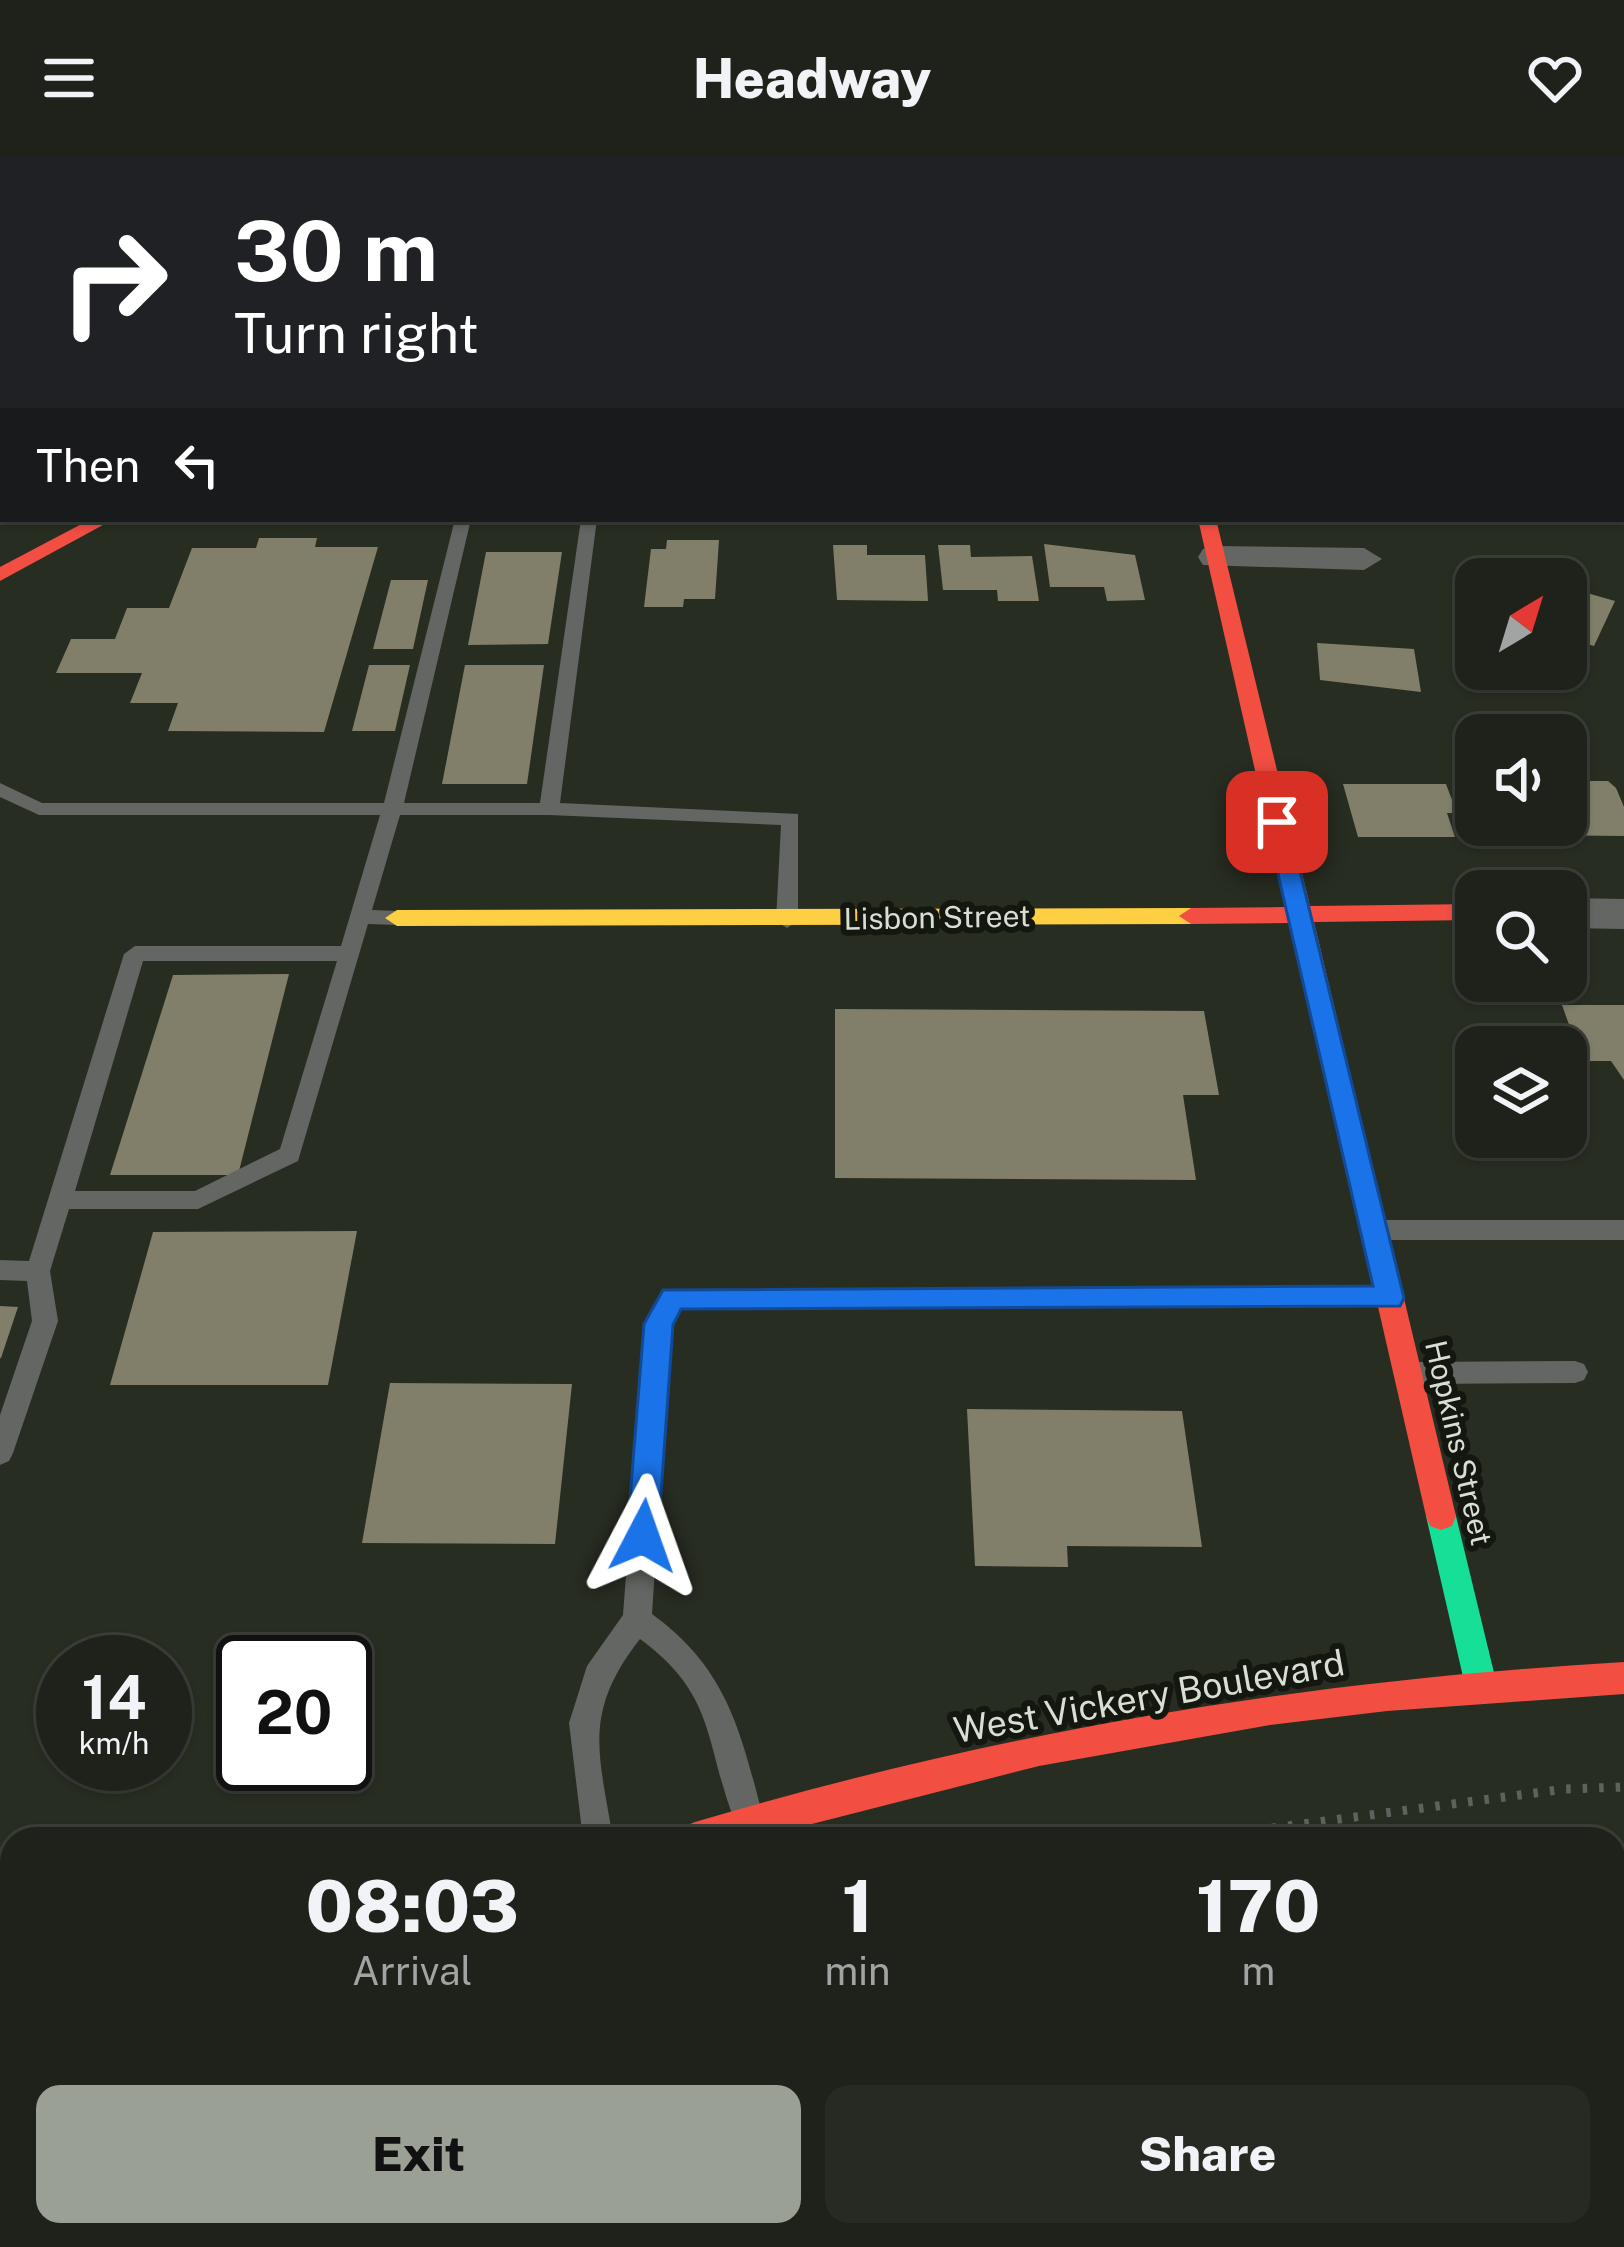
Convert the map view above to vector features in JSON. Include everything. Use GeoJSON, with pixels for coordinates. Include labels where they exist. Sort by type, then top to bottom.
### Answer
{"type":"FeatureCollection","features":[{"type":"Feature","properties":{"kind":"street"},"geometry":{"type":"LineString","coordinates":[[7,564],[98,522]]}},
{"type":"Feature","properties":{"kind":"street","name":"Hopkins Street"},"geometry":{"type":"LineString","coordinates":[[1208,522],[1480,1681]]}},
{"type":"Feature","properties":{"kind":"street"},"geometry":{"type":"LineString","coordinates":[[1216,557],[1364,560]]}},
{"type":"Feature","properties":{"kind":"street","name":"Lisbon Street"},"geometry":{"type":"LineString","coordinates":[[398,918],[787,921],[1297,910],[1455,912]]}},
{"type":"Feature","properties":{"kind":"street"},"geometry":{"type":"LineString","coordinates":[[1587,913],[1624,914]]}},
{"type":"Feature","properties":{"kind":"street","name":"West Vickery Boulevard"},"geometry":{"type":"LineString","coordinates":[[731,1827],[862,1787],[1111,1735],[1322,1698],[1480,1681],[1624,1678]]}},
{"type":"Feature","properties":{"kind":"lane"},"geometry":{"type":"LineString","coordinates":[[60,1200],[198,1200],[290,1155],[390,812],[462,522]]}},
{"type":"Feature","properties":{"kind":"lane"},"geometry":{"type":"LineString","coordinates":[[549,809],[589,522]]}},
{"type":"Feature","properties":{"kind":"lane"},"geometry":{"type":"LineString","coordinates":[[0,789],[40,809],[549,809],[791,819],[787,921]]}},
{"type":"Feature","properties":{"kind":"lane"},"geometry":{"type":"LineString","coordinates":[[358,916],[398,918]]}},
{"type":"Feature","properties":{"kind":"lane"},"geometry":{"type":"LineString","coordinates":[[0,1453],[45,1321],[38,1271],[135,954],[350,953]]}},
{"type":"Feature","properties":{"kind":"lane"},"geometry":{"type":"LineString","coordinates":[[1373,1230],[1624,1230]]}},
{"type":"Feature","properties":{"kind":"lane"},"geometry":{"type":"LineString","coordinates":[[0,1270],[38,1271]]}},
{"type":"Feature","properties":{"kind":"lane"},"geometry":{"type":"LineString","coordinates":[[596,1827],[581,1733],[584,1702],[596,1669],[637,1620],[658,1324],[673,1298],[1390,1298]]}},
{"type":"Feature","properties":{"kind":"lane"},"geometry":{"type":"LineString","coordinates":[[1407,1373],[1575,1372]]}},
{"type":"Feature","properties":{"kind":"lane"},"geometry":{"type":"LineString","coordinates":[[637,1620],[676,1646],[705,1682],[724,1726],[749,1821]]}},
{"type":"Feature","properties":{"kind":"path"},"geometry":{"type":"LineString","coordinates":[[1280,1827],[1564,1789],[1624,1787]]}},
{"type":"Feature","properties":{"kind":"building"},"geometry":{"type":"Polygon","coordinates":[[[259,538],[317,538],[315,547],[378,547],[324,732],[168,731],[178,703],[130,703],[142,673],[56,673],[71,639],[115,639],[127,608],[169,608],[192,548],[256,548],[259,538]]]}},
{"type":"Feature","properties":{"kind":"building"},"geometry":{"type":"Polygon","coordinates":[[[667,540],[719,540],[715,599],[684,599],[683,607],[644,607],[651,549],[666,549],[667,540]]]}},
{"type":"Feature","properties":{"kind":"building"},"geometry":{"type":"Polygon","coordinates":[[[1044,544],[1135,555],[1145,600],[1107,601],[1104,587],[1050,587],[1044,544]]]}},
{"type":"Feature","properties":{"kind":"building"},"geometry":{"type":"Polygon","coordinates":[[[833,545],[867,545],[867,555],[925,555],[928,601],[837,600],[833,545]]]}},
{"type":"Feature","properties":{"kind":"building"},"geometry":{"type":"Polygon","coordinates":[[[938,545],[970,545],[971,557],[1032,556],[1039,601],[998,601],[997,590],[943,590],[938,545]]]}},
{"type":"Feature","properties":{"kind":"building"},"geometry":{"type":"Polygon","coordinates":[[[486,552],[562,552],[548,644],[468,645],[486,552]]]}},
{"type":"Feature","properties":{"kind":"building"},"geometry":{"type":"Polygon","coordinates":[[[391,580],[428,580],[413,649],[373,649],[391,580]]]}},
{"type":"Feature","properties":{"kind":"building"},"geometry":{"type":"Polygon","coordinates":[[[1587,593],[1615,601],[1594,646],[1587,644],[1587,593]]]}},
{"type":"Feature","properties":{"kind":"building"},"geometry":{"type":"Polygon","coordinates":[[[1317,643],[1414,649],[1421,692],[1320,680],[1317,643]]]}},
{"type":"Feature","properties":{"kind":"building"},"geometry":{"type":"Polygon","coordinates":[[[369,665],[410,665],[395,731],[352,731],[369,665]]]}},
{"type":"Feature","properties":{"kind":"building"},"geometry":{"type":"Polygon","coordinates":[[[465,665],[544,665],[527,784],[442,784],[465,665]]]}},
{"type":"Feature","properties":{"kind":"building"},"geometry":{"type":"Polygon","coordinates":[[[1587,781],[1608,781],[1616,788],[1624,807],[1624,836],[1587,836],[1587,781]]]}},
{"type":"Feature","properties":{"kind":"building"},"geometry":{"type":"Polygon","coordinates":[[[1343,784],[1446,784],[1455,808],[1455,813],[1447,813],[1455,837],[1358,837],[1343,784]]]}},
{"type":"Feature","properties":{"kind":"building"},"geometry":{"type":"Polygon","coordinates":[[[289,974],[238,1175],[110,1175],[173,975],[289,974]]]}},
{"type":"Feature","properties":{"kind":"building"},"geometry":{"type":"Polygon","coordinates":[[[1562,1005],[1624,1005],[1624,1080],[1611,1061],[1587,1061],[1587,1026],[1570,1026],[1562,1005]]]}},
{"type":"Feature","properties":{"kind":"building"},"geometry":{"type":"Polygon","coordinates":[[[835,1009],[1204,1011],[1219,1095],[1183,1095],[1196,1180],[835,1178],[835,1009]]]}},
{"type":"Feature","properties":{"kind":"building"},"geometry":{"type":"Polygon","coordinates":[[[357,1231],[328,1385],[110,1385],[153,1232],[357,1231]]]}},
{"type":"Feature","properties":{"kind":"building"},"geometry":{"type":"Polygon","coordinates":[[[0,1306],[18,1307],[1,1358],[0,1358],[0,1306]]]}},
{"type":"Feature","properties":{"kind":"building"},"geometry":{"type":"Polygon","coordinates":[[[390,1383],[572,1384],[555,1544],[362,1543],[390,1383]]]}},
{"type":"Feature","properties":{"kind":"building"},"geometry":{"type":"Polygon","coordinates":[[[967,1409],[1182,1411],[1202,1547],[1067,1546],[1068,1567],[975,1566],[967,1409]]]}},
{"type":"Feature","properties":{"kind":"traffic: fast"},"geometry":{"type":"LineString","coordinates":[[1441,1516],[1480,1681]]}},
{"type":"Feature","properties":{"kind":"traffic: slow"},"geometry":{"type":"LineString","coordinates":[[397,918],[1191,916]]}},
{"type":"Feature","properties":{"kind":"traffic: jam"},"geometry":{"type":"LineString","coordinates":[[0,575],[99,522]]}},
{"type":"Feature","properties":{"kind":"traffic: jam"},"geometry":{"type":"LineString","coordinates":[[1208,522],[1441,1516]]}},
{"type":"Feature","properties":{"kind":"traffic: jam"},"geometry":{"type":"LineString","coordinates":[[1191,916],[1455,912]]}},
{"type":"Feature","properties":{"kind":"traffic: jam"},"geometry":{"type":"LineString","coordinates":[[735,1827],[924,1775],[1154,1727],[1387,1695],[1624,1678]]}},
{"type":"Feature","properties":{"kind":"route"},"geometry":{"type":"LineString","coordinates":[[643,1536],[658,1324],[673,1298],[1390,1298],[1277,822]]}}]}
